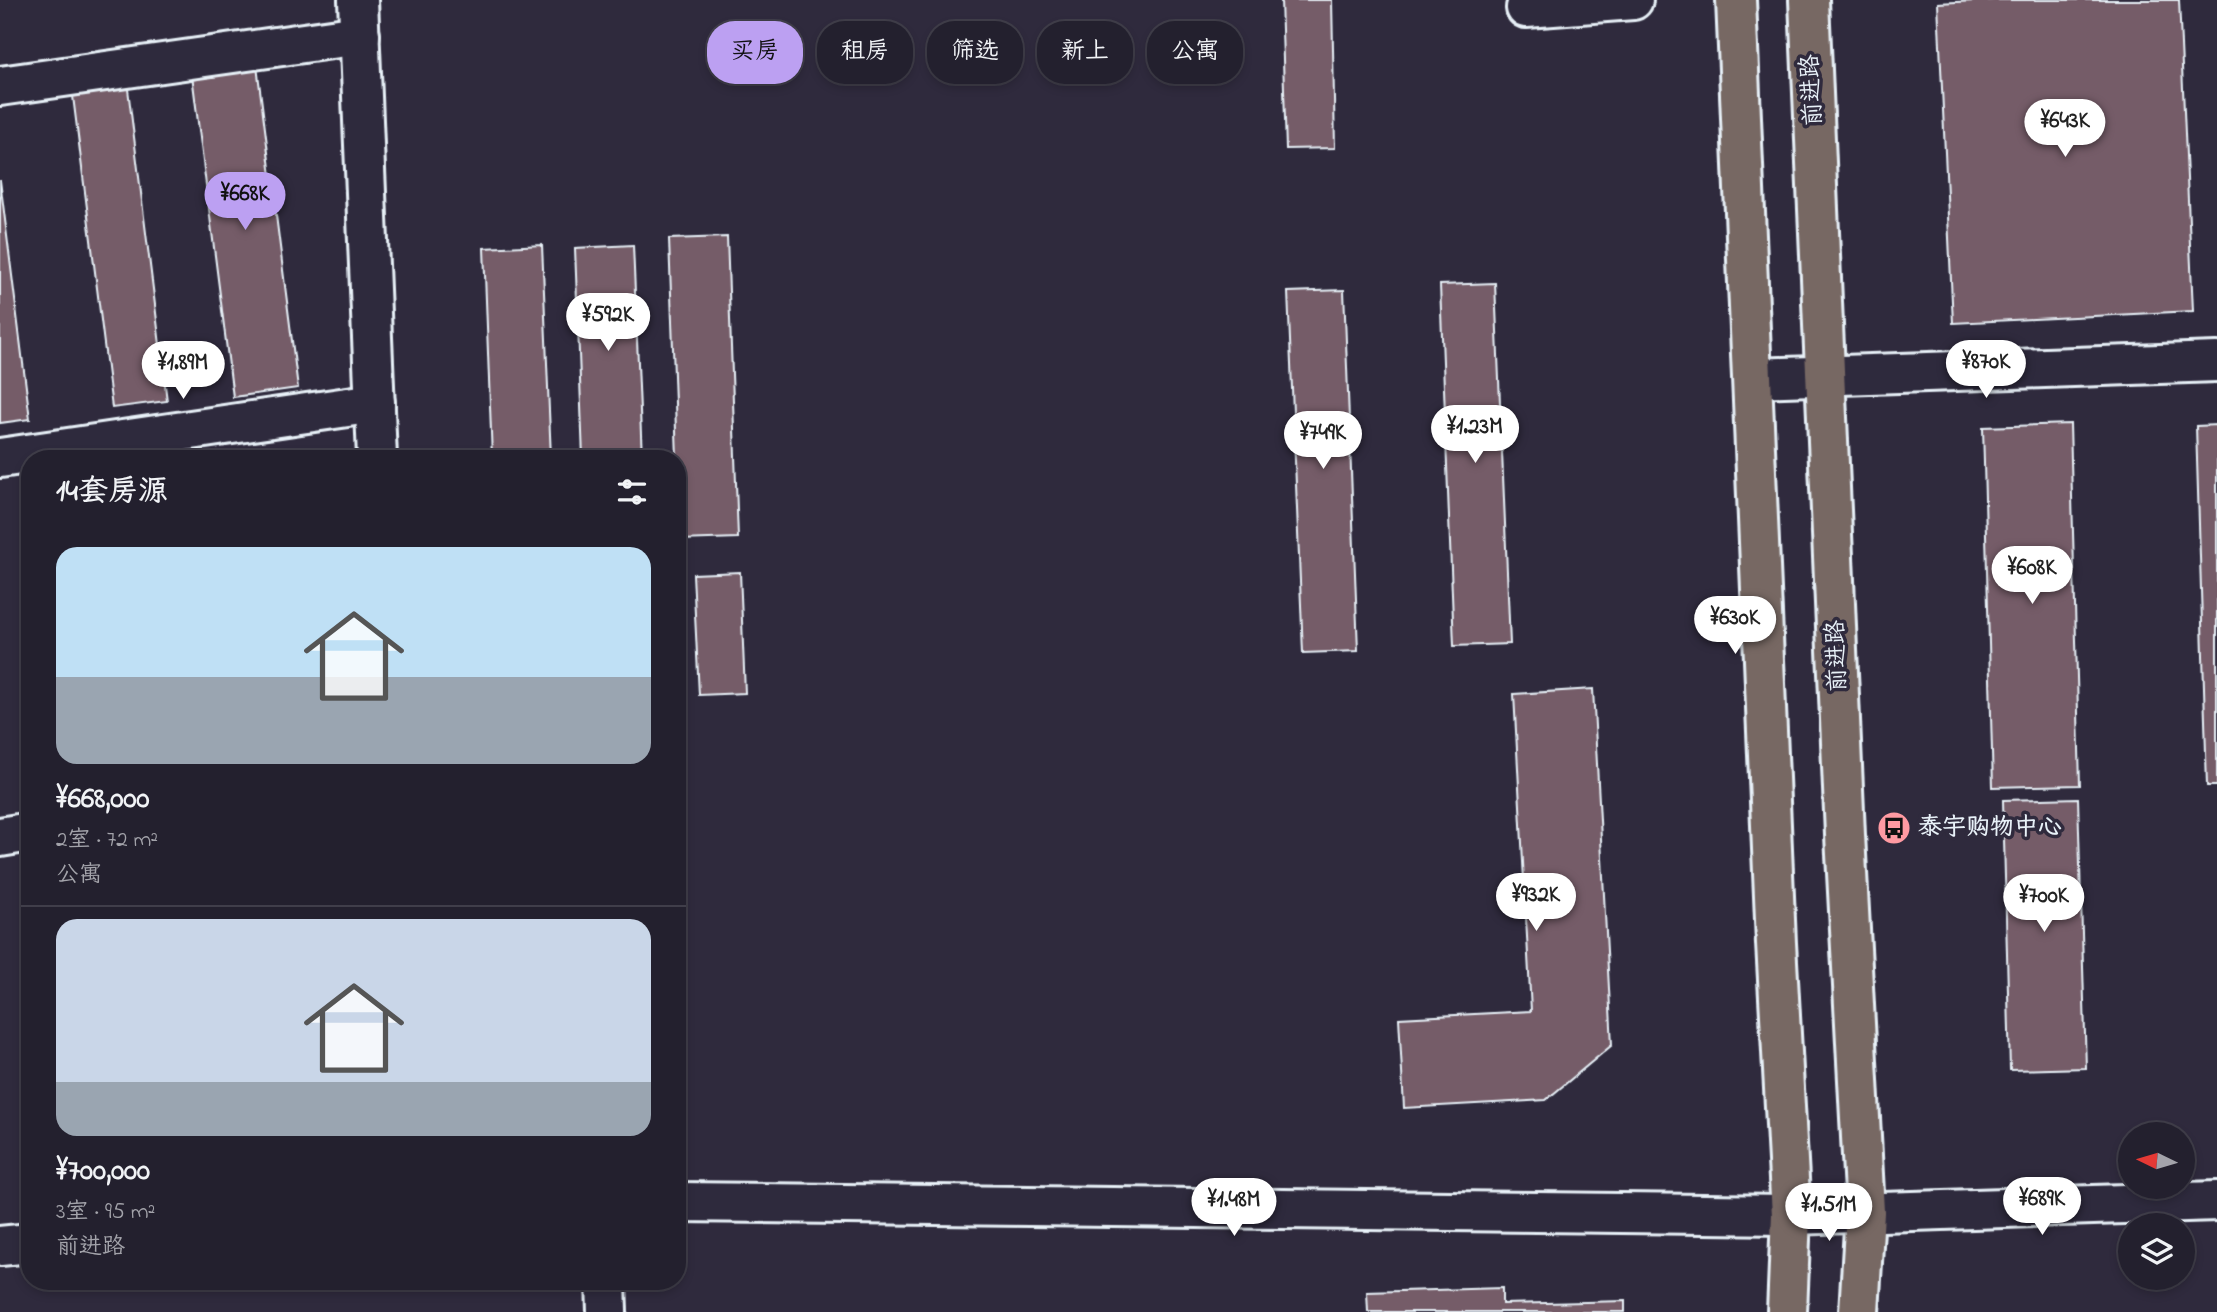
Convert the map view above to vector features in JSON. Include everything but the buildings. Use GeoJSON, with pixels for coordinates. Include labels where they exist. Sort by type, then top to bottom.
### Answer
{"type":"FeatureCollection","features":[{"type":"Feature","properties":{"kind":"main road"},"geometry":{"type":"LineString","coordinates":[[1736,0],[1791,1215],[1787,1312]]}},
{"type":"Feature","properties":{"kind":"main road","name":"前进路"},"geometry":{"type":"LineString","coordinates":[[1809,0],[1844,821],[1865,1212],[1859,1312]]}},
{"type":"Feature","properties":{"kind":"street"},"geometry":{"type":"LineString","coordinates":[[1526,9],[1633,0]]}},
{"type":"Feature","properties":{"kind":"street"},"geometry":{"type":"LineString","coordinates":[[0,86],[359,17],[377,450]]}},
{"type":"Feature","properties":{"kind":"street"},"geometry":{"type":"LineString","coordinates":[[1753,378],[2217,362]]}},
{"type":"Feature","properties":{"kind":"street"},"geometry":{"type":"LineString","coordinates":[[54,450],[374,403]]}},
{"type":"Feature","properties":{"kind":"street"},"geometry":{"type":"LineString","coordinates":[[0,458],[21,455]]}},
{"type":"Feature","properties":{"kind":"street"},"geometry":{"type":"LineString","coordinates":[[0,837],[21,834]]}},
{"type":"Feature","properties":{"kind":"street"},"geometry":{"type":"LineString","coordinates":[[686,1202],[1791,1215],[2217,1201]]}},
{"type":"Feature","properties":{"kind":"street"},"geometry":{"type":"LineString","coordinates":[[0,1246],[21,1243]]}},
{"type":"Feature","properties":{"kind":"street"},"geometry":{"type":"LineString","coordinates":[[606,1290],[607,1312]]}},
{"type":"Feature","properties":{"kind":"place","name":"泰宇购物中心"},"geometry":{"type":"Point","coordinates":[1894,828]}}]}
